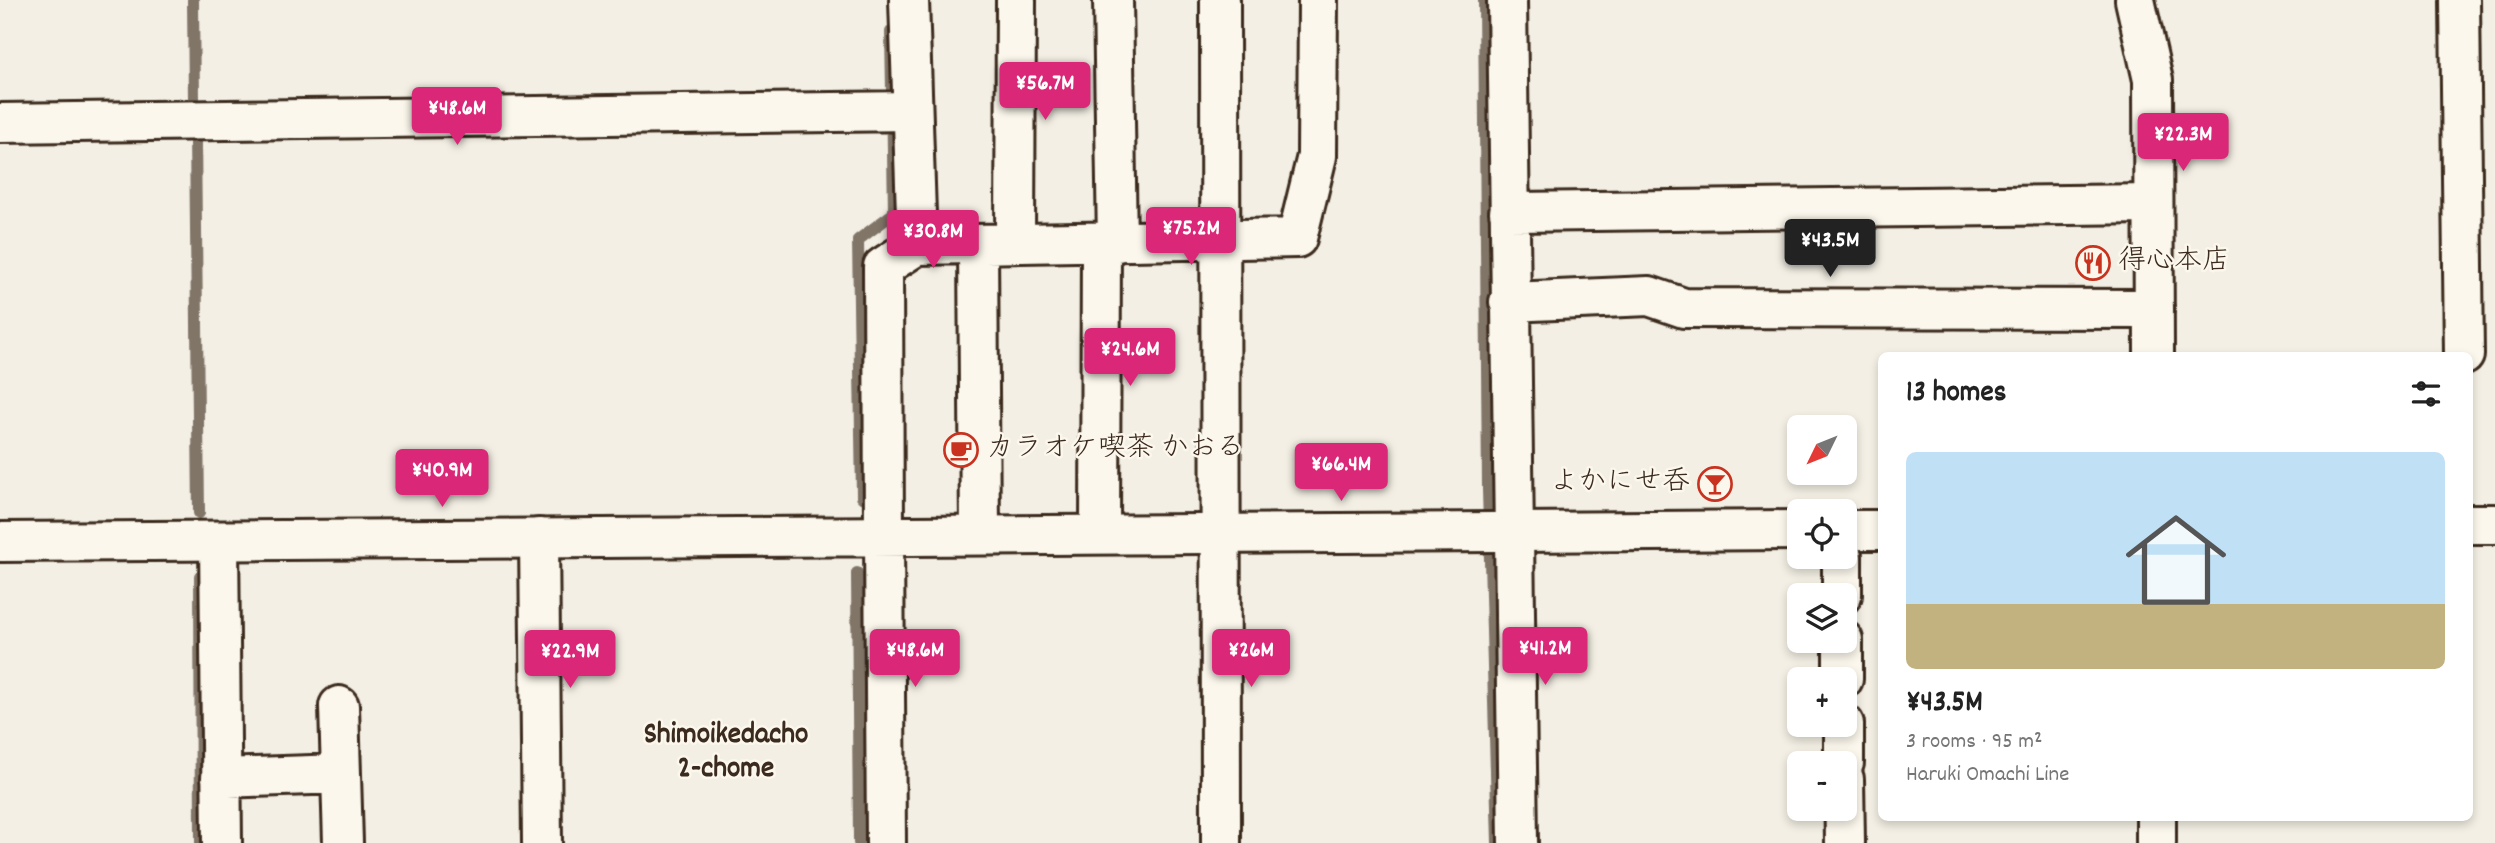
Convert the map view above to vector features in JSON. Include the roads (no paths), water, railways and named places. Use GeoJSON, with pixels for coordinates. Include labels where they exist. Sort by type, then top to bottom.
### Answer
{"type":"FeatureCollection","features":[{"type":"Feature","properties":{"kind":"street"},"geometry":{"type":"LineString","coordinates":[[909,0],[917,245]]}},
{"type":"Feature","properties":{"kind":"street"},"geometry":{"type":"LineString","coordinates":[[980,535],[996,244],[1016,0]]}},
{"type":"Feature","properties":{"kind":"street"},"geometry":{"type":"LineString","coordinates":[[1100,534],[1113,0]]}},
{"type":"Feature","properties":{"kind":"street"},"geometry":{"type":"LineString","coordinates":[[1220,0],[1221,843]]}},
{"type":"Feature","properties":{"kind":"street"},"geometry":{"type":"LineString","coordinates":[[886,843],[883,267],[917,245],[1297,238],[1317,156],[1318,0]]}},
{"type":"Feature","properties":{"kind":"street"},"geometry":{"type":"LineString","coordinates":[[1507,0],[1518,843]]}},
{"type":"Feature","properties":{"kind":"street"},"geometry":{"type":"LineString","coordinates":[[2135,0],[2153,80],[2154,352]]}},
{"type":"Feature","properties":{"kind":"street"},"geometry":{"type":"LineString","coordinates":[[2460,0],[2464,352]]}},
{"type":"Feature","properties":{"kind":"street"},"geometry":{"type":"LineString","coordinates":[[0,123],[912,111]]}},
{"type":"Feature","properties":{"kind":"street"},"geometry":{"type":"LineString","coordinates":[[1509,212],[2153,204]]}},
{"type":"Feature","properties":{"kind":"street"},"geometry":{"type":"LineString","coordinates":[[1509,302],[1649,296],[1684,308],[2154,309]]}},
{"type":"Feature","properties":{"kind":"street"},"geometry":{"type":"LineString","coordinates":[[2473,524],[2495,524]]}},
{"type":"Feature","properties":{"kind":"street"},"geometry":{"type":"LineString","coordinates":[[0,542],[1787,530]]}},
{"type":"Feature","properties":{"kind":"street"},"geometry":{"type":"LineString","coordinates":[[1857,530],[1878,530]]}},
{"type":"Feature","properties":{"kind":"street"},"geometry":{"type":"LineString","coordinates":[[539,538],[542,843]]}},
{"type":"Feature","properties":{"kind":"street"},"geometry":{"type":"LineString","coordinates":[[219,541],[222,843]]}},
{"type":"Feature","properties":{"kind":"street"},"geometry":{"type":"LineString","coordinates":[[340,706],[343,843]]}},
{"type":"Feature","properties":{"kind":"street"},"geometry":{"type":"LineString","coordinates":[[221,778],[341,774]]}},
{"type":"Feature","properties":{"kind":"street"},"geometry":{"type":"LineString","coordinates":[[1845,821],[1845,843]]}},
{"type":"Feature","properties":{"kind":"street"},"geometry":{"type":"LineString","coordinates":[[2156,821],[2156,843]]}},
{"type":"Feature","properties":{"kind":"waterway"},"geometry":{"type":"LineString","coordinates":[[193,0],[194,102]]}},
{"type":"Feature","properties":{"kind":"waterway"},"geometry":{"type":"LineString","coordinates":[[1484,0],[1488,490],[1498,843]]}},
{"type":"Feature","properties":{"kind":"waterway"},"geometry":{"type":"LineString","coordinates":[[862,497],[858,240],[894,213],[891,32]]}},
{"type":"Feature","properties":{"kind":"waterway"},"geometry":{"type":"LineString","coordinates":[[195,134],[199,513]]}},
{"type":"Feature","properties":{"kind":"waterway"},"geometry":{"type":"LineString","coordinates":[[857,573],[859,843]]}},
{"type":"Feature","properties":{"kind":"waterway"},"geometry":{"type":"LineString","coordinates":[[200,576],[201,843]]}},
{"type":"Feature","properties":{"kind":"place","name":"得心本店"},"geometry":{"type":"Point","coordinates":[2093,263]}},
{"type":"Feature","properties":{"kind":"place","name":"カラオケ喫茶 かおる"},"geometry":{"type":"Point","coordinates":[961,450]}},
{"type":"Feature","properties":{"kind":"place","name":"よかにせ呑"},"geometry":{"type":"Point","coordinates":[1715,484]}},
{"type":"Feature","properties":{"kind":"district","name":"Shimoikedacho 2-chome"},"geometry":{"type":"Point","coordinates":[726,753]}}]}
